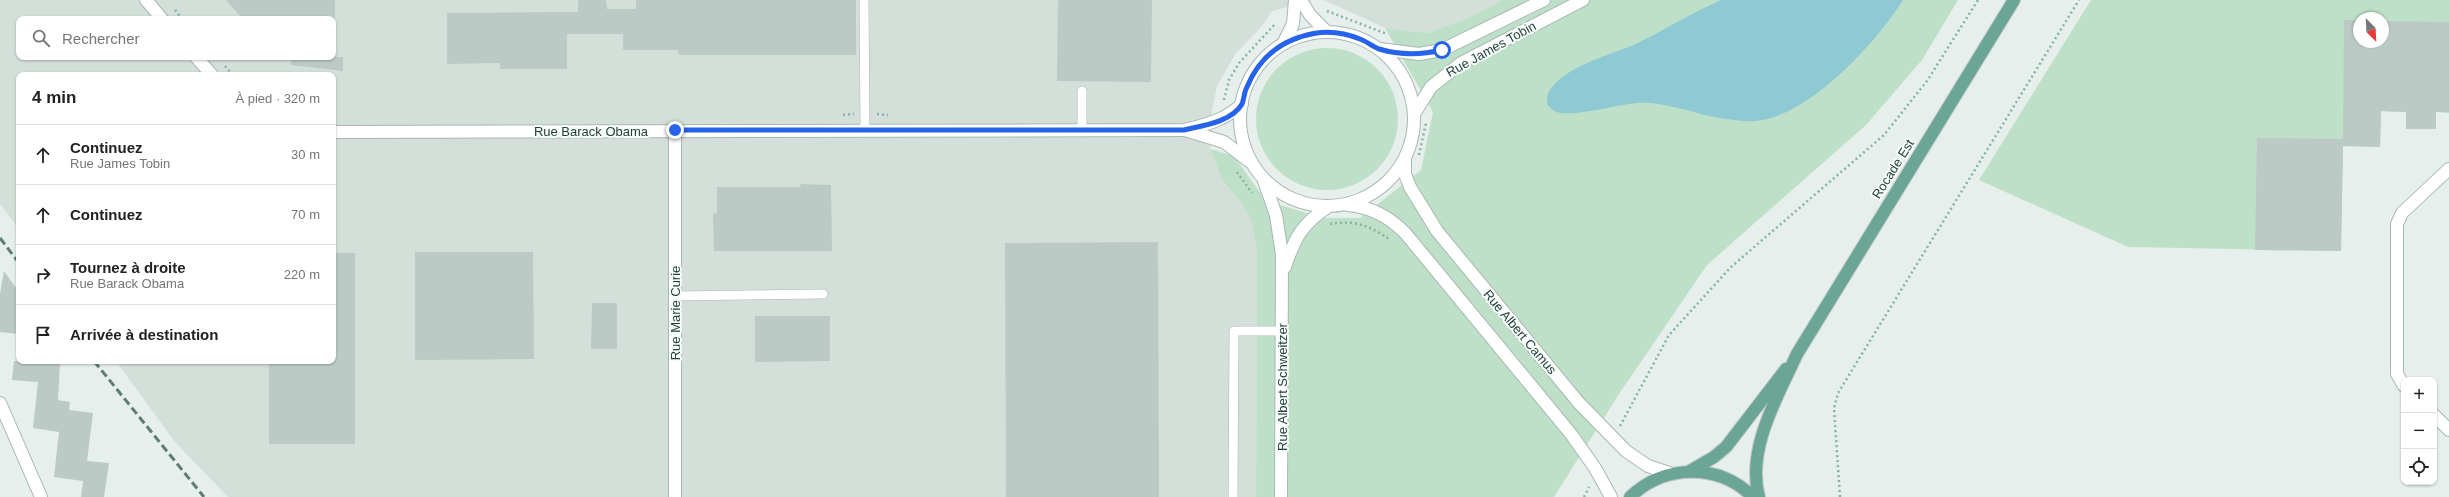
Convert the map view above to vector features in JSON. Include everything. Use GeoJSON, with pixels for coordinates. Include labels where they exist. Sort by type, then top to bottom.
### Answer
{"type":"FeatureCollection","features":[{"type":"Feature","properties":{"kind":"main road","name":"Rocade Est"},"geometry":{"type":"LineString","coordinates":[[1690,471],[1714,457],[1726,447],[1797,354],[2014,0]]}},
{"type":"Feature","properties":{"kind":"main road","name":"Rocade Est"},"geometry":{"type":"LineString","coordinates":[[1759,497],[1756,471],[1758,455],[1772,409],[1797,354]]}},
{"type":"Feature","properties":{"kind":"main road"},"geometry":{"type":"LineString","coordinates":[[1630,497],[1649,482],[1672,474],[1690,471],[1709,473],[1726,478],[1753,497]]}},
{"type":"Feature","properties":{"kind":"street"},"geometry":{"type":"LineString","coordinates":[[146,0],[159,16]]}},
{"type":"Feature","properties":{"kind":"street"},"geometry":{"type":"LineString","coordinates":[[1283,44],[1293,24],[1296,0]]}},
{"type":"Feature","properties":{"kind":"street"},"geometry":{"type":"LineString","coordinates":[[1301,0],[1310,15],[1327,32]]}},
{"type":"Feature","properties":{"kind":"street","name":"Rue James Tobin"},"geometry":{"type":"LineString","coordinates":[[1377,48],[1410,54],[1427,54],[1442,50],[1544,0]]}},
{"type":"Feature","properties":{"kind":"street","name":"Rue James Tobin"},"geometry":{"type":"LineString","coordinates":[[1414,114],[1431,87],[1461,63],[1583,0]]}},
{"type":"Feature","properties":{"kind":"street"},"geometry":{"type":"LineString","coordinates":[[1327,32],[1353,37],[1377,48],[1393,62],[1405,80],[1412,100],[1414,114],[1413,134],[1405,158],[1394,175],[1379,189],[1362,199],[1343,205],[1329,206],[1308,204],[1289,197],[1271,186],[1261,176],[1253,164],[1242,139],[1240,118],[1245,91],[1258,67],[1283,44],[1301,36],[1327,32]]}},
{"type":"Feature","properties":{"kind":"street"},"geometry":{"type":"LineString","coordinates":[[199,60],[209,72]]}},
{"type":"Feature","properties":{"kind":"street","name":"Rue Barack Obama"},"geometry":{"type":"LineString","coordinates":[[1184,130],[1224,118],[1242,104]]}},
{"type":"Feature","properties":{"kind":"street","name":"Rue Marie Curie"},"geometry":{"type":"LineString","coordinates":[[675,130],[675,497]]}},
{"type":"Feature","properties":{"kind":"street","name":"Rue Barack Obama"},"geometry":{"type":"LineString","coordinates":[[336,132],[1184,130],[1224,142],[1253,164]]}},
{"type":"Feature","properties":{"kind":"street","name":"Rue Albert Camus"},"geometry":{"type":"LineString","coordinates":[[1405,158],[1405,174],[1410,187],[1437,231],[1574,397],[1612,439],[1643,463],[1662,472],[1672,474]]}},
{"type":"Feature","properties":{"kind":"street"},"geometry":{"type":"LineString","coordinates":[[2401,381],[2397,374],[2397,224],[2402,213],[2449,169]]}},
{"type":"Feature","properties":{"kind":"street","name":"Rue Albert Schweitzer"},"geometry":{"type":"LineString","coordinates":[[1261,176],[1276,216],[1282,276],[1281,497]]}},
{"type":"Feature","properties":{"kind":"street","name":"Rue Albert Camus"},"geometry":{"type":"LineString","coordinates":[[1343,205],[1372,210],[1399,227],[1571,434],[1595,468],[1611,497]]}},
{"type":"Feature","properties":{"kind":"street","name":"Rue Albert Schweitzer"},"geometry":{"type":"LineString","coordinates":[[1282,276],[1301,229],[1311,218],[1329,206]]}},
{"type":"Feature","properties":{"kind":"street"},"geometry":{"type":"LineString","coordinates":[[0,403],[41,497]]}},
{"type":"Feature","properties":{"kind":"street"},"geometry":{"type":"LineString","coordinates":[[2437,418],[2449,430]]}},
{"type":"Feature","properties":{"kind":"lane"},"geometry":{"type":"LineString","coordinates":[[864,0],[865,130]]}},
{"type":"Feature","properties":{"kind":"lane"},"geometry":{"type":"LineString","coordinates":[[1082,91],[1082,130]]}},
{"type":"Feature","properties":{"kind":"lane"},"geometry":{"type":"LineString","coordinates":[[675,296],[823,294]]}},
{"type":"Feature","properties":{"kind":"lane"},"geometry":{"type":"LineString","coordinates":[[1233,497],[1234,331],[1282,331]]}},
{"type":"Feature","properties":{"kind":"path"},"geometry":{"type":"LineString","coordinates":[[1612,439],[1669,335],[1731,267],[1884,135],[1927,81],[1978,0]]}},
{"type":"Feature","properties":{"kind":"path"},"geometry":{"type":"LineString","coordinates":[[1840,497],[1834,408],[1838,393],[2079,0]]}},
{"type":"Feature","properties":{"kind":"path"},"geometry":{"type":"LineString","coordinates":[[1325,10],[1376,28],[1391,36]]}},
{"type":"Feature","properties":{"kind":"path"},"geometry":{"type":"LineString","coordinates":[[1223,102],[1233,71],[1278,20]]}},
{"type":"Feature","properties":{"kind":"path"},"geometry":{"type":"LineString","coordinates":[[841,115],[896,115]]}},
{"type":"Feature","properties":{"kind":"path"},"geometry":{"type":"LineString","coordinates":[[1418,159],[1427,119]]}},
{"type":"Feature","properties":{"kind":"path"},"geometry":{"type":"LineString","coordinates":[[1236,170],[1256,199]]}},
{"type":"Feature","properties":{"kind":"path"},"geometry":{"type":"LineString","coordinates":[[1324,225],[1337,223],[1360,224],[1370,227],[1387,238],[1399,227]]}},
{"type":"Feature","properties":{"kind":"path"},"geometry":{"type":"LineString","coordinates":[[1584,497],[1595,468]]}},
{"type":"Feature","properties":{"kind":"shaded area"},"geometry":{"type":"Polygon","coordinates":[[[0,0],[1313,0],[1272,11],[1262,26],[1236,53],[1217,86],[1212,110],[1210,149],[1222,180],[1239,200],[1251,220],[1257,251],[1256,497],[228,497],[175,442],[118,364],[336,364],[336,72],[16,72],[16,225],[0,204],[0,0]]]}},
{"type":"Feature","properties":{"kind":"shaded area"},"geometry":{"type":"Polygon","coordinates":[[[1324,0],[1502,0],[1466,19],[1427,33],[1385,28],[1324,0]]]}},
{"type":"Feature","properties":{"kind":"green space"},"geometry":{"type":"Polygon","coordinates":[[[1502,0],[1958,0],[1922,60],[1866,125],[1707,265],[1617,397],[1554,497],[1256,497],[1257,251],[1251,220],[1239,200],[1222,180],[1210,149],[1234,156],[1266,201],[1324,218],[1360,218],[1421,170],[1433,112],[1385,28],[1427,33],[1466,19],[1502,0]]]}},
{"type":"Feature","properties":{"kind":"green space"},"geometry":{"type":"Polygon","coordinates":[[[2091,0],[2449,0],[2449,113],[2436,112],[2406,129],[2406,112],[2381,111],[2380,147],[2343,146],[2341,251],[2128,247],[1979,180],[2091,0]]]}},
{"type":"Feature","properties":{"kind":"green space"},"geometry":{"type":"Polygon","coordinates":[[[1327,48],[1348,51],[1372,64],[1382,74],[1395,98],[1398,119],[1395,140],[1382,164],[1372,174],[1348,187],[1327,190],[1306,187],[1282,174],[1272,164],[1259,140],[1256,119],[1259,98],[1272,74],[1282,64],[1306,51],[1327,48]]]}},
{"type":"Feature","properties":{"kind":"water"},"geometry":{"type":"Polygon","coordinates":[[[1721,0],[1903,0],[1859,56],[1840,74],[1798,106],[1777,116],[1757,121],[1738,120],[1705,115],[1671,106],[1649,103],[1629,104],[1582,112],[1561,113],[1554,111],[1547,104],[1550,89],[1571,71],[1582,65],[1642,41],[1721,0]]]}},
{"type":"Feature","properties":{"kind":"building"},"geometry":{"type":"Polygon","coordinates":[[[226,0],[335,0],[335,16],[240,16],[226,0]]]}},
{"type":"Feature","properties":{"kind":"building"},"geometry":{"type":"Polygon","coordinates":[[[578,0],[606,0],[607,9],[636,9],[636,0],[856,0],[856,55],[679,55],[678,50],[623,50],[623,34],[567,34],[567,69],[500,69],[500,63],[447,64],[447,13],[578,12],[578,0]]]}},
{"type":"Feature","properties":{"kind":"building"},"geometry":{"type":"Polygon","coordinates":[[[1058,0],[1152,0],[1151,82],[1057,81],[1058,0]]]}},
{"type":"Feature","properties":{"kind":"building"},"geometry":{"type":"Polygon","coordinates":[[[2344,20],[2353,20],[2353,48],[2389,48],[2389,21],[2449,22],[2449,112],[2436,112],[2436,129],[2406,129],[2406,112],[2381,111],[2380,147],[2343,146],[2341,251],[2255,250],[2257,138],[2343,139],[2344,20]]]}},
{"type":"Feature","properties":{"kind":"building"},"geometry":{"type":"Polygon","coordinates":[[[336,57],[343,57],[343,71],[291,65],[291,60],[336,60],[336,57]]]}},
{"type":"Feature","properties":{"kind":"building"},"geometry":{"type":"Polygon","coordinates":[[[800,184],[831,185],[832,251],[714,251],[713,214],[717,213],[717,187],[801,187],[800,184]]]}},
{"type":"Feature","properties":{"kind":"building"},"geometry":{"type":"Polygon","coordinates":[[[1158,242],[1159,497],[1006,497],[1005,243],[1158,242]]]}},
{"type":"Feature","properties":{"kind":"building"},"geometry":{"type":"Polygon","coordinates":[[[415,252],[533,252],[534,359],[415,360],[415,252]]]}},
{"type":"Feature","properties":{"kind":"building"},"geometry":{"type":"Polygon","coordinates":[[[336,253],[355,253],[355,444],[269,444],[269,364],[336,364],[336,253]]]}},
{"type":"Feature","properties":{"kind":"building"},"geometry":{"type":"Polygon","coordinates":[[[4,271],[16,288],[16,334],[0,332],[0,294],[4,271]]]}},
{"type":"Feature","properties":{"kind":"building"},"geometry":{"type":"Polygon","coordinates":[[[592,303],[617,303],[617,349],[591,349],[592,303]]]}},
{"type":"Feature","properties":{"kind":"building"},"geometry":{"type":"Polygon","coordinates":[[[755,316],[830,316],[830,361],[755,362],[755,316]]]}},
{"type":"Feature","properties":{"kind":"building"},"geometry":{"type":"Polygon","coordinates":[[[14,361],[16,361],[16,364],[60,364],[58,400],[70,402],[69,410],[93,413],[87,461],[109,463],[104,497],[81,497],[83,481],[54,477],[59,432],[33,428],[38,382],[12,380],[14,361]]]}},
{"type":"Feature","properties":{"kind":"railway"},"geometry":{"type":"LineString","coordinates":[[0,238],[16,259]]}},
{"type":"Feature","properties":{"kind":"railway"},"geometry":{"type":"LineString","coordinates":[[96,364],[204,497]]}},
{"type":"Feature","properties":{"kind":"route"},"geometry":{"type":"LineString","coordinates":[[675,130],[1184,130],[1217,121],[1233,112],[1242,104],[1250,79],[1266,57],[1283,44],[1301,36],[1314,33],[1340,33],[1360,39],[1377,48],[1410,54],[1427,54],[1442,50]]}}]}
